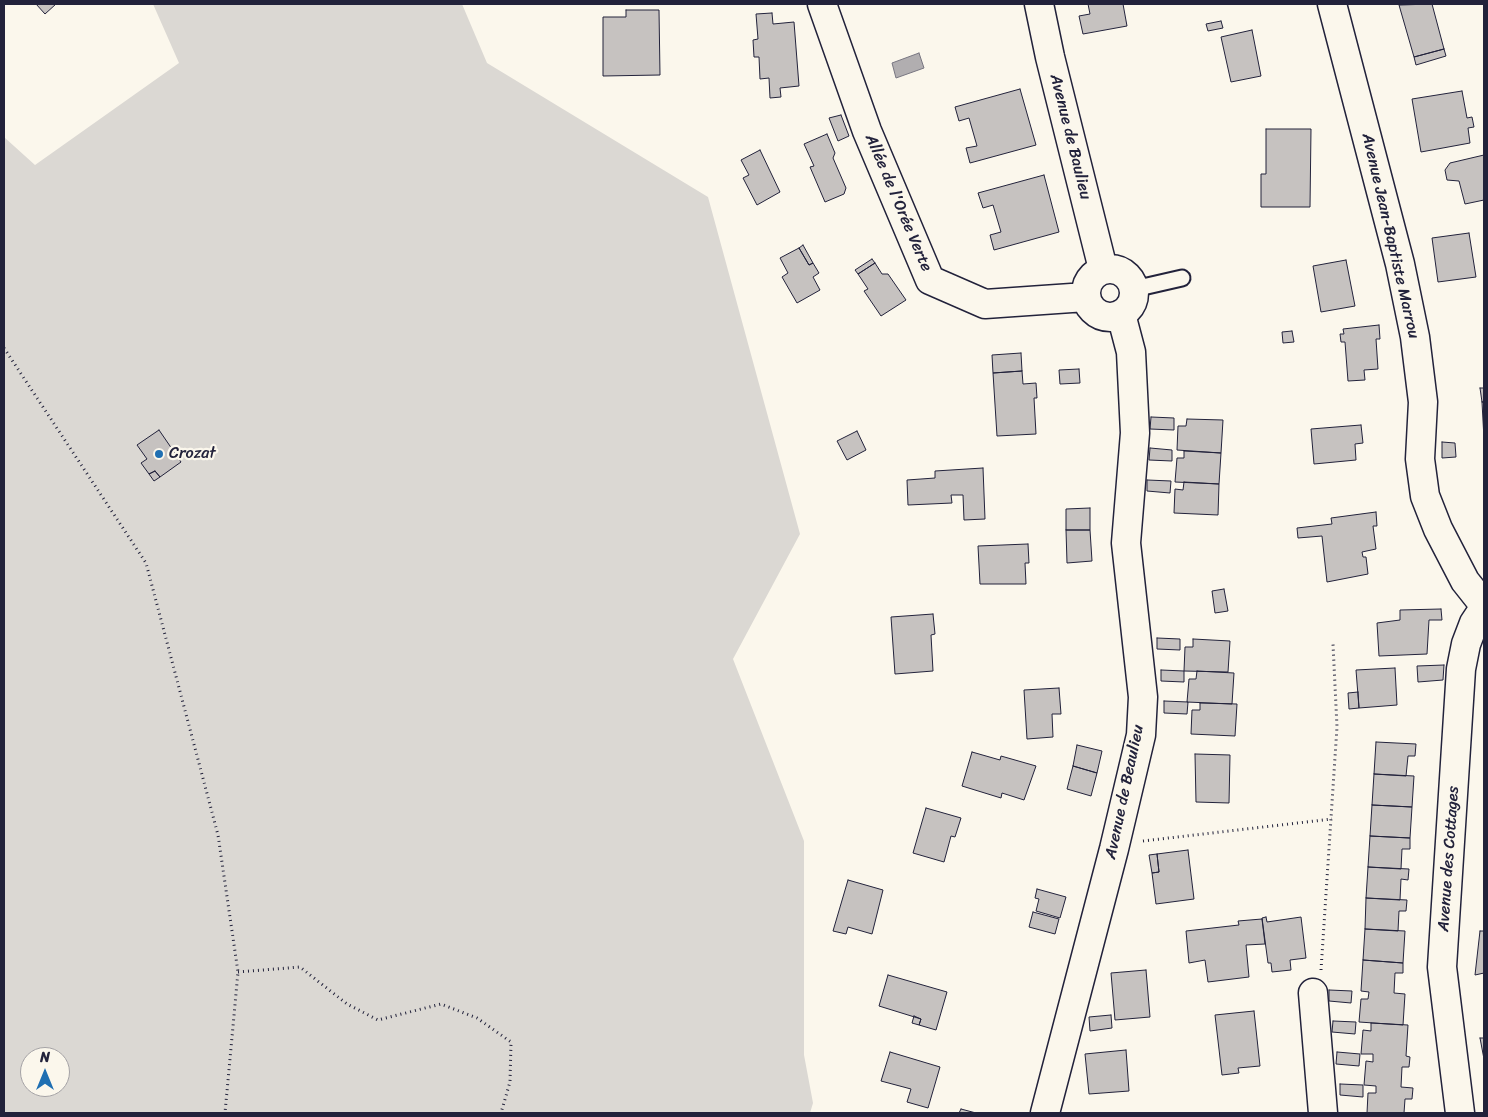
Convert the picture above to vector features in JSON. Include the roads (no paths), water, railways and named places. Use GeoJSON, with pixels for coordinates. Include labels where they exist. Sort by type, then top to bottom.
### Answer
{"type":"FeatureCollection","features":[{"type":"Feature","properties":{"kind":"street","name":"Allée de l'Orée Verte"},"geometry":{"type":"LineString","coordinates":[[822,4],[867,130],[930,280],[986,304],[1086,297]]}},
{"type":"Feature","properties":{"kind":"street","name":"Avenue de Baulieu"},"geometry":{"type":"LineString","coordinates":[[1039,4],[1050,57],[1103,269]]}},
{"type":"Feature","properties":{"kind":"street","name":"Avenue Jean-Baptiste Marrou"},"geometry":{"type":"LineString","coordinates":[[1332,4],[1400,264],[1415,337],[1424,402],[1420,459],[1425,496],[1438,529],[1465,582],[1484,606]]}},
{"type":"Feature","properties":{"kind":"street"},"geometry":{"type":"LineString","coordinates":[[1103,269],[1119,270],[1126,274],[1134,289],[1132,302],[1121,314],[1103,316],[1090,306],[1086,297],[1086,286],[1090,278],[1103,269]]}},
{"type":"Feature","properties":{"kind":"street","name":"Avenue de Beaulieu"},"geometry":{"type":"LineString","coordinates":[[1045,1113],[1114,849],[1141,735],[1143,697],[1128,576],[1126,543],[1135,433],[1131,352],[1121,314]]}},
{"type":"Feature","properties":{"kind":"street","name":"Avenue des Cottages"},"geometry":{"type":"LineString","coordinates":[[1460,1113],[1442,967],[1461,668],[1466,644],[1484,606]]}},
{"type":"Feature","properties":{"kind":"street"},"geometry":{"type":"LineString","coordinates":[[1313,993],[1324,1113]]}},
{"type":"Feature","properties":{"kind":"lane"},"geometry":{"type":"LineString","coordinates":[[1134,289],[1182,278]]}},
{"type":"Feature","properties":{"kind":"place","name":"Crozat"},"geometry":{"type":"Point","coordinates":[159,454]}}]}
